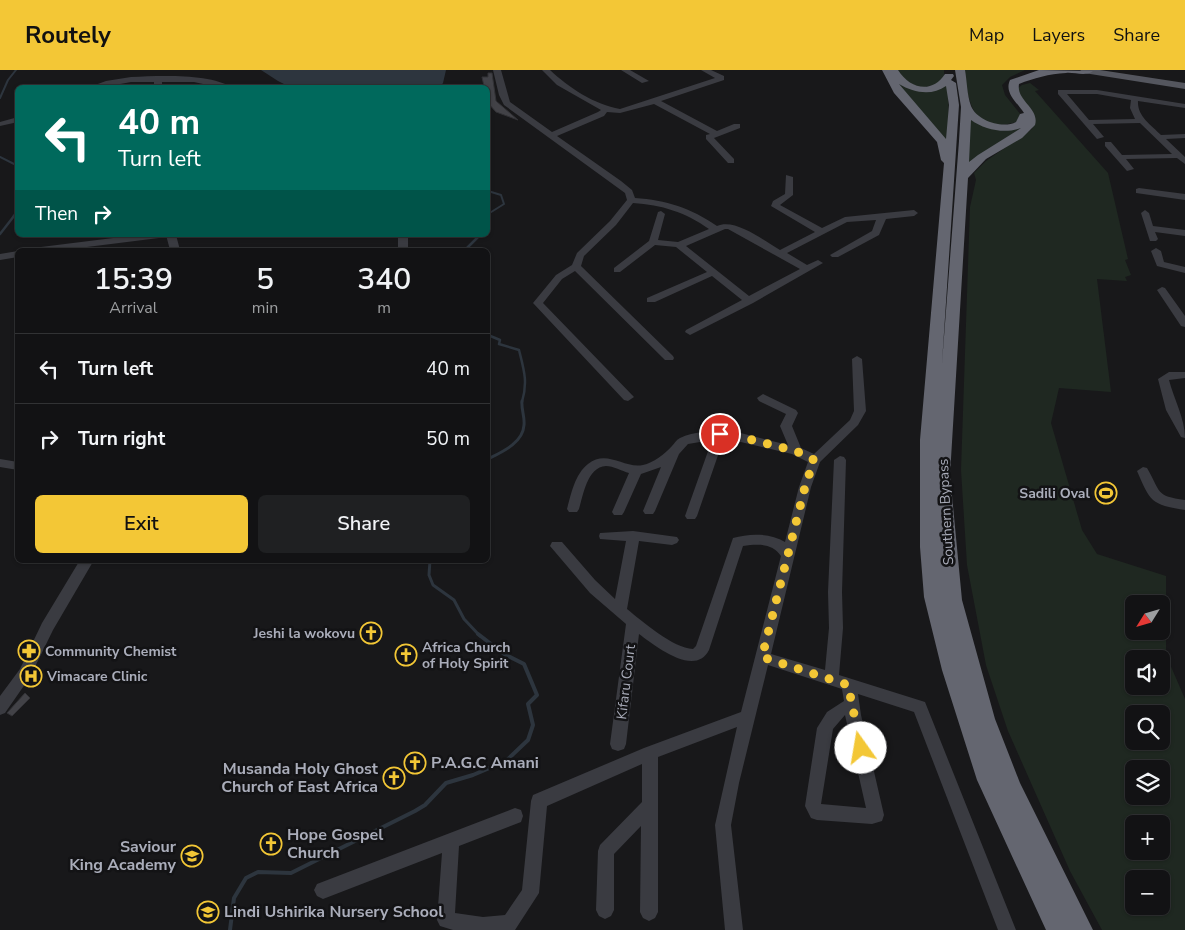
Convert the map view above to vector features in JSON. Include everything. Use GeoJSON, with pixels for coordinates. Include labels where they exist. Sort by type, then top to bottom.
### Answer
{"type":"FeatureCollection","features":[{"type":"Feature","properties":{"kind":"highway"},"geometry":{"type":"LineString","coordinates":[[887,70],[898,91],[942,141],[956,177],[981,158],[1019,136],[1029,126],[1031,120],[1014,92],[1012,86],[1014,82],[1034,75],[1065,70]]}},
{"type":"Feature","properties":{"kind":"highway"},"geometry":{"type":"LineString","coordinates":[[893,70],[901,82],[922,89],[943,86],[953,72]]}},
{"type":"Feature","properties":{"kind":"highway"},"geometry":{"type":"LineString","coordinates":[[966,107],[978,120],[990,125],[1004,128],[1019,126],[1024,120],[1024,115],[1005,88],[1009,80],[1030,70]]}},
{"type":"Feature","properties":{"kind":"highway"},"geometry":{"type":"LineString","coordinates":[[1070,70],[1086,70]]}},
{"type":"Feature","properties":{"kind":"highway","name":"Southern Bypass"},"geometry":{"type":"LineString","coordinates":[[953,72],[956,177],[941,475],[952,600],[984,719],[1008,780],[1080,930]]}},
{"type":"Feature","properties":{"kind":"highway","name":"Southern Bypass"},"geometry":{"type":"LineString","coordinates":[[953,72],[966,107],[956,177],[928,440],[929,547],[934,597],[952,670],[988,780],[1059,930]]}},
{"type":"Feature","properties":{"kind":"main road"},"geometry":{"type":"LineString","coordinates":[[1086,70],[1185,86]]}},
{"type":"Feature","properties":{"kind":"main road"},"geometry":{"type":"LineString","coordinates":[[1116,70],[1185,80]]}},
{"type":"Feature","properties":{"kind":"street"},"geometry":{"type":"LineString","coordinates":[[498,70],[503,95],[507,103],[618,182],[629,192],[631,200]]}},
{"type":"Feature","properties":{"kind":"street"},"geometry":{"type":"LineString","coordinates":[[546,70],[560,83],[605,109],[620,111],[721,78],[705,70]]}},
{"type":"Feature","properties":{"kind":"street"},"geometry":{"type":"LineString","coordinates":[[625,70],[645,81]]}},
{"type":"Feature","properties":{"kind":"street"},"geometry":{"type":"LineString","coordinates":[[102,85],[117,81],[157,84],[189,78],[209,80],[222,85]]}},
{"type":"Feature","properties":{"kind":"street"},"geometry":{"type":"LineString","coordinates":[[1100,137],[1061,92],[1097,92],[1185,106]]}},
{"type":"Feature","properties":{"kind":"street"},"geometry":{"type":"LineString","coordinates":[[1135,98],[1134,111],[1141,121],[1185,162]]}},
{"type":"Feature","properties":{"kind":"street"},"geometry":{"type":"LineString","coordinates":[[655,101],[717,134]]}},
{"type":"Feature","properties":{"kind":"street"},"geometry":{"type":"LineString","coordinates":[[552,135],[601,114],[605,109]]}},
{"type":"Feature","properties":{"kind":"street"},"geometry":{"type":"LineString","coordinates":[[0,124],[15,120]]}},
{"type":"Feature","properties":{"kind":"street"},"geometry":{"type":"LineString","coordinates":[[1088,122],[1141,121]]}},
{"type":"Feature","properties":{"kind":"street"},"geometry":{"type":"LineString","coordinates":[[731,160],[709,138],[737,126]]}},
{"type":"Feature","properties":{"kind":"street"},"geometry":{"type":"LineString","coordinates":[[1160,137],[1185,136]]}},
{"type":"Feature","properties":{"kind":"street"},"geometry":{"type":"LineString","coordinates":[[1108,144],[1130,168]]}},
{"type":"Feature","properties":{"kind":"street"},"geometry":{"type":"LineString","coordinates":[[1120,157],[1178,156]]}},
{"type":"Feature","properties":{"kind":"street"},"geometry":{"type":"LineString","coordinates":[[789,177],[789,195],[776,203],[775,206],[820,231]]}},
{"type":"Feature","properties":{"kind":"street"},"geometry":{"type":"LineString","coordinates":[[1139,192],[1185,197]]}},
{"type":"Feature","properties":{"kind":"street"},"geometry":{"type":"LineString","coordinates":[[631,200],[671,204],[715,229]]}},
{"type":"Feature","properties":{"kind":"street"},"geometry":{"type":"LineString","coordinates":[[628,397],[538,303],[559,277],[576,266],[580,254],[613,223],[631,200]]}},
{"type":"Feature","properties":{"kind":"street"},"geometry":{"type":"LineString","coordinates":[[780,253],[820,231],[845,220],[914,213]]}},
{"type":"Feature","properties":{"kind":"street"},"geometry":{"type":"LineString","coordinates":[[1145,213],[1152,239]]}},
{"type":"Feature","properties":{"kind":"street"},"geometry":{"type":"LineString","coordinates":[[617,270],[653,242],[661,214]]}},
{"type":"Feature","properties":{"kind":"street"},"geometry":{"type":"LineString","coordinates":[[835,255],[872,236],[878,230],[882,216]]}},
{"type":"Feature","properties":{"kind":"street"},"geometry":{"type":"LineString","coordinates":[[653,242],[679,245],[715,229],[733,226],[808,269]]}},
{"type":"Feature","properties":{"kind":"street"},"geometry":{"type":"LineString","coordinates":[[1149,228],[1185,233]]}},
{"type":"Feature","properties":{"kind":"street"},"geometry":{"type":"LineString","coordinates":[[58,248],[143,237]]}},
{"type":"Feature","properties":{"kind":"street"},"geometry":{"type":"LineString","coordinates":[[679,245],[749,301]]}},
{"type":"Feature","properties":{"kind":"street"},"geometry":{"type":"LineString","coordinates":[[1156,251],[1160,264],[1185,270]]}},
{"type":"Feature","properties":{"kind":"street"},"geometry":{"type":"LineString","coordinates":[[0,257],[15,254]]}},
{"type":"Feature","properties":{"kind":"street"},"geometry":{"type":"LineString","coordinates":[[690,332],[818,263]]}},
{"type":"Feature","properties":{"kind":"street"},"geometry":{"type":"LineString","coordinates":[[576,266],[669,358]]}},
{"type":"Feature","properties":{"kind":"street"},"geometry":{"type":"LineString","coordinates":[[651,300],[712,273]]}},
{"type":"Feature","properties":{"kind":"street"},"geometry":{"type":"LineString","coordinates":[[1162,290],[1185,324]]}},
{"type":"Feature","properties":{"kind":"street"},"geometry":{"type":"LineString","coordinates":[[734,930],[723,824],[731,782],[805,487],[814,460],[854,422],[860,411],[857,360]]}},
{"type":"Feature","properties":{"kind":"street"},"geometry":{"type":"LineString","coordinates":[[1185,375],[1169,375],[1163,379],[1172,410],[1185,434]]}},
{"type":"Feature","properties":{"kind":"street"},"geometry":{"type":"LineString","coordinates":[[763,398],[792,413],[786,426],[796,451]]}},
{"type":"Feature","properties":{"kind":"street"},"geometry":{"type":"LineString","coordinates":[[690,516],[720,434]]}},
{"type":"Feature","properties":{"kind":"street"},"geometry":{"type":"LineString","coordinates":[[649,511],[673,453],[683,441],[729,434],[796,451],[814,460]]}},
{"type":"Feature","properties":{"kind":"street"},"geometry":{"type":"LineString","coordinates":[[573,509],[587,474],[592,467],[603,462],[612,462],[637,470],[652,466],[673,453]]}},
{"type":"Feature","properties":{"kind":"street"},"geometry":{"type":"LineString","coordinates":[[831,680],[836,628],[835,592],[840,460]]}},
{"type":"Feature","properties":{"kind":"street"},"geometry":{"type":"LineString","coordinates":[[0,463],[15,466]]}},
{"type":"Feature","properties":{"kind":"street"},"geometry":{"type":"LineString","coordinates":[[618,512],[637,470]]}},
{"type":"Feature","properties":{"kind":"street"},"geometry":{"type":"LineString","coordinates":[[1143,471],[1156,498],[1164,503],[1185,505]]}},
{"type":"Feature","properties":{"kind":"street"},"geometry":{"type":"LineString","coordinates":[[605,536],[633,536],[672,540]]}},
{"type":"Feature","properties":{"kind":"street"},"geometry":{"type":"LineString","coordinates":[[620,611],[633,536]]}},
{"type":"Feature","properties":{"kind":"street"},"geometry":{"type":"LineString","coordinates":[[557,546],[595,589],[620,611],[666,646],[679,653],[696,655],[702,650],[738,542],[748,539],[774,542],[781,546],[788,556]]}},
{"type":"Feature","properties":{"kind":"street"},"geometry":{"type":"LineString","coordinates":[[0,708],[24,674],[47,627],[85,563]]}},
{"type":"Feature","properties":{"kind":"street","name":"Kifaru Court"},"geometry":{"type":"LineString","coordinates":[[618,744],[634,621]]}},
{"type":"Feature","properties":{"kind":"street"},"geometry":{"type":"LineString","coordinates":[[762,657],[920,708],[1007,930]]}},
{"type":"Feature","properties":{"kind":"street"},"geometry":{"type":"LineString","coordinates":[[848,685],[876,815],[872,816],[817,812],[813,806],[825,728],[830,717],[839,710],[851,705]]}},
{"type":"Feature","properties":{"kind":"street"},"geometry":{"type":"LineString","coordinates":[[450,842],[446,920],[483,926],[510,923],[530,893],[539,801],[650,753],[747,717]]}},
{"type":"Feature","properties":{"kind":"street"},"geometry":{"type":"LineString","coordinates":[[649,912],[650,753]]}},
{"type":"Feature","properties":{"kind":"street"},"geometry":{"type":"LineString","coordinates":[[605,910],[606,851],[650,805]]}},
{"type":"Feature","properties":{"kind":"street"},"geometry":{"type":"LineString","coordinates":[[323,890],[515,816]]}},
{"type":"Feature","properties":{"kind":"shaded area"},"geometry":{"type":"Polygon","coordinates":[[[261,70],[446,70],[442,85],[286,85],[261,70]]]}},
{"type":"Feature","properties":{"kind":"shaded area"},"geometry":{"type":"Polygon","coordinates":[[[897,70],[944,70],[944,79],[930,86],[918,87],[908,81],[897,70]]]}},
{"type":"Feature","properties":{"kind":"shaded area"},"geometry":{"type":"Polygon","coordinates":[[[963,70],[1025,70],[1010,77],[1002,85],[1005,95],[1021,115],[1020,121],[1004,125],[992,124],[983,121],[976,115],[968,95],[963,70]]]}},
{"type":"Feature","properties":{"kind":"shaded area"},"geometry":{"type":"Polygon","coordinates":[[[897,83],[918,90],[948,84],[949,127],[945,147],[897,83]]]}},
{"type":"Feature","properties":{"kind":"shaded area"},"geometry":{"type":"Polygon","coordinates":[[[1030,83],[1039,90],[1035,91],[1108,173],[1128,259],[1125,260],[1131,275],[1125,277],[1127,281],[1097,279],[1111,392],[1059,388],[1051,423],[1082,530],[1097,554],[1166,576],[1166,595],[1125,595],[1125,640],[1166,640],[1166,650],[1125,650],[1125,695],[1170,695],[1170,664],[1185,699],[1185,930],[1102,930],[1070,871],[1008,731],[986,665],[967,565],[961,470],[970,207],[976,180],[974,173],[986,161],[1032,129],[1035,117],[1018,93],[1018,88],[1030,83]]]}},
{"type":"Feature","properties":{"kind":"shaded area"},"geometry":{"type":"Polygon","coordinates":[[[969,113],[986,127],[1025,125],[965,170],[969,113]]]}},
{"type":"Feature","properties":{"kind":"building"},"geometry":{"type":"Polygon","coordinates":[[[488,73],[492,73],[496,101],[518,120],[496,112],[490,105],[490,85],[484,85],[482,77],[488,77],[488,73]]]}},
{"type":"Feature","properties":{"kind":"building"},"geometry":{"type":"Polygon","coordinates":[[[25,693],[30,698],[12,716],[7,713],[25,693]]]}},
{"type":"Feature","properties":{"kind":"waterway"},"geometry":{"type":"LineString","coordinates":[[0,98],[8,80],[16,70]]}},
{"type":"Feature","properties":{"kind":"waterway"},"geometry":{"type":"LineString","coordinates":[[0,157],[15,164]]}},
{"type":"Feature","properties":{"kind":"waterway"},"geometry":{"type":"LineString","coordinates":[[490,192],[501,195],[504,204],[490,213]]}},
{"type":"Feature","properties":{"kind":"waterway"},"geometry":{"type":"LineString","coordinates":[[0,234],[14,216]]}},
{"type":"Feature","properties":{"kind":"waterway"},"geometry":{"type":"LineString","coordinates":[[467,248],[478,237]]}},
{"type":"Feature","properties":{"kind":"waterway"},"geometry":{"type":"LineString","coordinates":[[490,336],[500,340],[499,344],[519,350],[525,382],[522,402]]}},
{"type":"Feature","properties":{"kind":"waterway"},"geometry":{"type":"LineString","coordinates":[[490,458],[511,446],[520,437],[524,425],[522,402]]}},
{"type":"Feature","properties":{"kind":"waterway"},"geometry":{"type":"LineString","coordinates":[[430,563],[429,575],[433,585],[454,600],[464,619],[478,634]]}},
{"type":"Feature","properties":{"kind":"waterway"},"geometry":{"type":"LineString","coordinates":[[230,930],[234,898],[246,878],[258,872],[291,873],[415,811],[425,805],[446,783],[473,775],[506,761],[528,740],[533,725],[528,704],[537,695],[524,664],[504,654],[478,634]]}},
{"type":"Feature","properties":{"kind":"place","name":"Sadili Oval"},"geometry":{"type":"Point","coordinates":[1106,493]}},
{"type":"Feature","properties":{"kind":"place","name":"Jeshi la wokovu"},"geometry":{"type":"Point","coordinates":[371,633]}},
{"type":"Feature","properties":{"kind":"place","name":"Community Chemist"},"geometry":{"type":"Point","coordinates":[29,651]}},
{"type":"Feature","properties":{"kind":"place","name":"Africa Church of Holy Spirit"},"geometry":{"type":"Point","coordinates":[406,655]}},
{"type":"Feature","properties":{"kind":"place","name":"Vimacare Clinic"},"geometry":{"type":"Point","coordinates":[31,676]}},
{"type":"Feature","properties":{"kind":"place","name":"P.A.G.C Amani"},"geometry":{"type":"Point","coordinates":[415,763]}},
{"type":"Feature","properties":{"kind":"place","name":"Musanda Holy Ghost Church of East Africa"},"geometry":{"type":"Point","coordinates":[394,778]}},
{"type":"Feature","properties":{"kind":"place","name":"Hope Gospel Church"},"geometry":{"type":"Point","coordinates":[271,844]}},
{"type":"Feature","properties":{"kind":"place","name":"Saviour King Academy"},"geometry":{"type":"Point","coordinates":[192,856]}},
{"type":"Feature","properties":{"kind":"place","name":"Lindi Ushirika Nursery School"},"geometry":{"type":"Point","coordinates":[208,912]}},
{"type":"Feature","properties":{"kind":"route"},"geometry":{"type":"LineString","coordinates":[[720,434],[729,434],[796,451],[814,460],[805,487],[762,657],[848,685],[861,748]]}}]}
